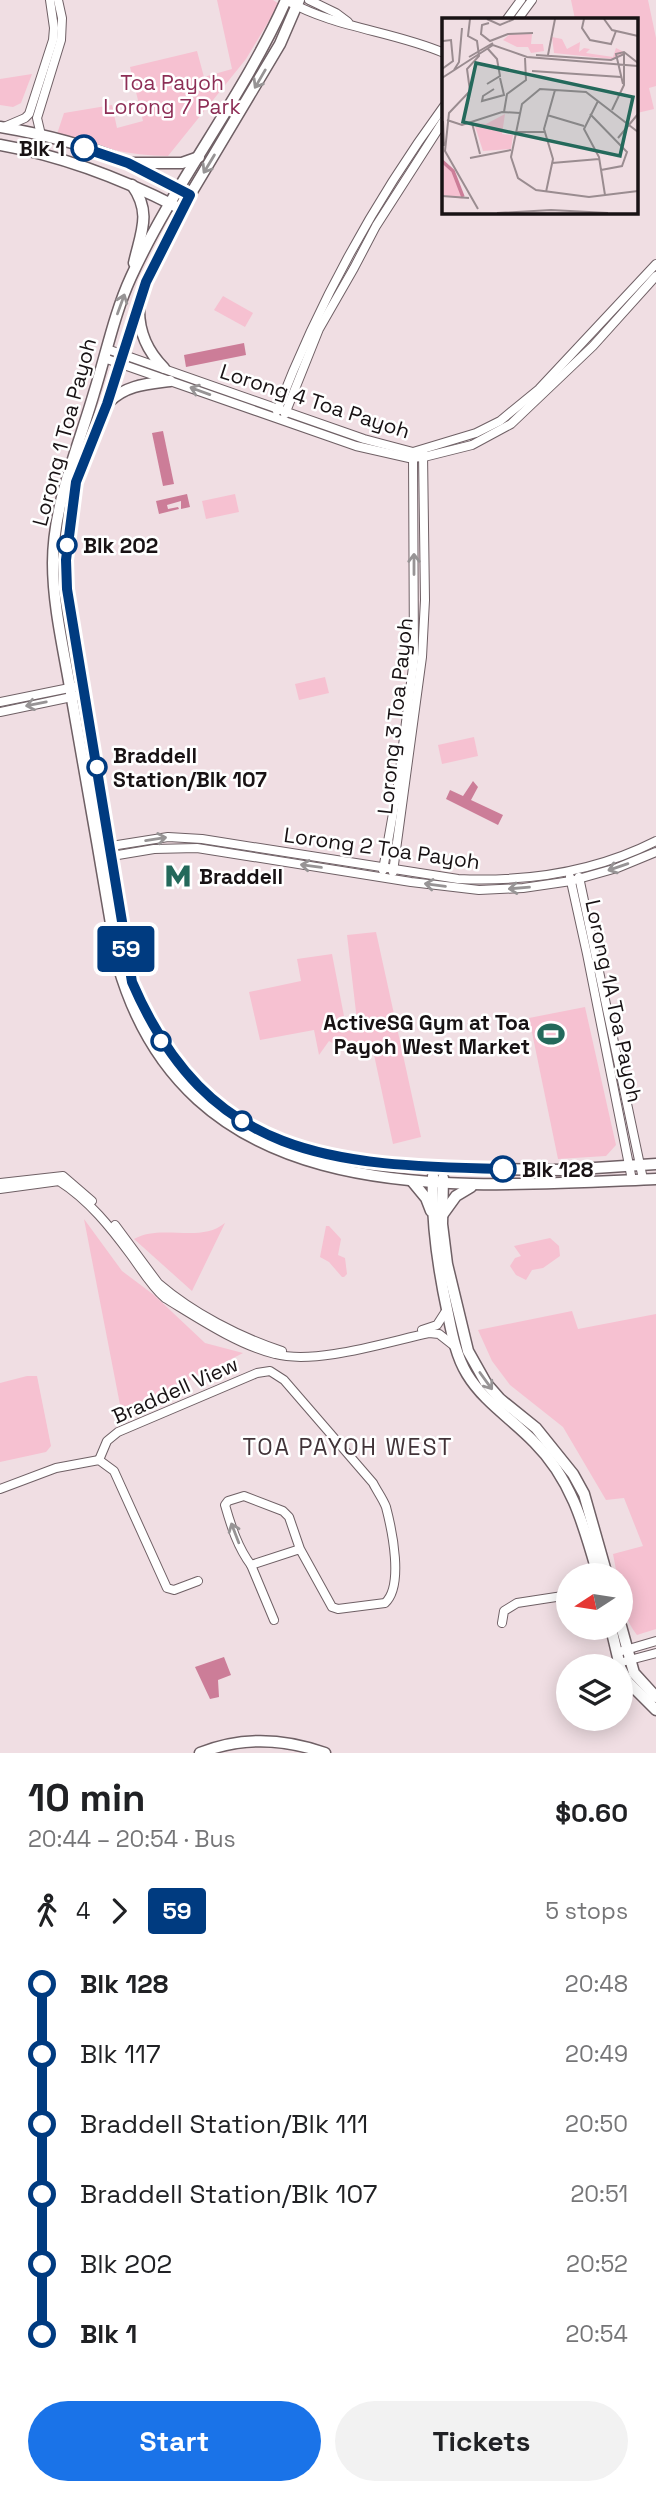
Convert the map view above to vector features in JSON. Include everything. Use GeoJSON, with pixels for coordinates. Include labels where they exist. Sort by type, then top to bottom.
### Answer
{"type":"FeatureCollection","features":[{"type":"Feature","properties":{"kind":"main road","name":"Lorong 1 Toa Payoh"},"geometry":{"type":"LineString","coordinates":[[291,1],[280,44],[190,195],[153,265],[107,404],[76,482],[66,560],[67,589],[85,690],[118,965],[124,987],[149,1040],[215,1116],[245,1135],[282,1153],[334,1167],[437,1184],[656,1178]]}},
{"type":"Feature","properties":{"kind":"main road","name":"Lorong 1 Toa Payoh"},"geometry":{"type":"LineString","coordinates":[[105,852],[71,692],[55,589],[55,536],[66,484],[130,278],[291,1]]}},
{"type":"Feature","properties":{"kind":"main road"},"geometry":{"type":"LineString","coordinates":[[262,50],[271,43],[280,44]]}},
{"type":"Feature","properties":{"kind":"main road"},"geometry":{"type":"LineString","coordinates":[[1,127],[41,135],[128,163],[190,195]]}},
{"type":"Feature","properties":{"kind":"main road"},"geometry":{"type":"LineString","coordinates":[[0,145],[60,158],[130,183],[182,210]]}},
{"type":"Feature","properties":{"kind":"main road"},"geometry":{"type":"LineString","coordinates":[[128,163],[182,163],[199,157]]}},
{"type":"Feature","properties":{"kind":"main road"},"geometry":{"type":"LineString","coordinates":[[130,183],[141,199],[144,211],[130,278]]}},
{"type":"Feature","properties":{"kind":"main road"},"geometry":{"type":"LineString","coordinates":[[139,304],[139,318],[145,342],[151,355],[164,368]]}},
{"type":"Feature","properties":{"kind":"main road"},"geometry":{"type":"LineString","coordinates":[[107,404],[117,394],[131,387],[170,381]]}},
{"type":"Feature","properties":{"kind":"main road","name":"Lorong 1 Toa Payoh"},"geometry":{"type":"LineString","coordinates":[[176,1069],[224,1110],[280,1141],[314,1153],[346,1160],[438,1168],[564,1170],[656,1164]]}},
{"type":"Feature","properties":{"kind":"main road"},"geometry":{"type":"LineString","coordinates":[[438,1168],[437,1265],[455,1348],[467,1375],[482,1395],[534,1441],[564,1478],[582,1519],[595,1563]]}},
{"type":"Feature","properties":{"kind":"main road"},"geometry":{"type":"LineString","coordinates":[[411,1180],[438,1218],[452,1292],[474,1364],[500,1399],[536,1428],[573,1474],[584,1494],[604,1563]]}},
{"type":"Feature","properties":{"kind":"main road"},"geometry":{"type":"LineString","coordinates":[[438,1218],[456,1196],[474,1185]]}},
{"type":"Feature","properties":{"kind":"main road"},"geometry":{"type":"LineString","coordinates":[[633,1672],[656,1697]]}},
{"type":"Feature","properties":{"kind":"main road"},"geometry":{"type":"LineString","coordinates":[[633,1687],[656,1710]]}},
{"type":"Feature","properties":{"kind":"main road"},"geometry":{"type":"LineString","coordinates":[[200,1753],[230,1744],[263,1740],[287,1742],[325,1753]]}},
{"type":"Feature","properties":{"kind":"street"},"geometry":{"type":"LineString","coordinates":[[1,127],[18,122],[29,114],[53,40],[50,0]]}},
{"type":"Feature","properties":{"kind":"street"},"geometry":{"type":"LineString","coordinates":[[41,135],[37,118],[58,53],[62,31],[58,0]]}},
{"type":"Feature","properties":{"kind":"street"},"geometry":{"type":"LineString","coordinates":[[309,0],[336,13],[351,24]]}},
{"type":"Feature","properties":{"kind":"street"},"geometry":{"type":"LineString","coordinates":[[508,18],[521,0]]}},
{"type":"Feature","properties":{"kind":"street"},"geometry":{"type":"LineString","coordinates":[[519,18],[532,0]]}},
{"type":"Feature","properties":{"kind":"street"},"geometry":{"type":"LineString","coordinates":[[291,1],[331,21],[411,40],[442,52]]}},
{"type":"Feature","properties":{"kind":"street"},"geometry":{"type":"LineString","coordinates":[[281,414],[349,265],[423,134],[442,109]]}},
{"type":"Feature","properties":{"kind":"street"},"geometry":{"type":"LineString","coordinates":[[349,265],[442,123]]}},
{"type":"Feature","properties":{"kind":"street","name":"Lorong 4 Toa Payoh"},"geometry":{"type":"LineString","coordinates":[[418,454],[476,433],[500,421],[539,389],[656,264]]}},
{"type":"Feature","properties":{"kind":"street","name":"Lorong 4 Toa Payoh"},"geometry":{"type":"LineString","coordinates":[[105,354],[164,368],[359,447],[418,454],[472,445],[511,424],[593,346],[656,276]]}},
{"type":"Feature","properties":{"kind":"street","name":"Lorong 4 Toa Payoh"},"geometry":{"type":"LineString","coordinates":[[121,359],[170,381],[281,414]]}},
{"type":"Feature","properties":{"kind":"street","name":"Lorong 3 Toa Payoh"},"geometry":{"type":"LineString","coordinates":[[382,876],[398,785],[414,659],[418,454]]}},
{"type":"Feature","properties":{"kind":"street","name":"Lorong 3 Toa Payoh"},"geometry":{"type":"LineString","coordinates":[[392,878],[415,717],[425,600],[418,454]]}},
{"type":"Feature","properties":{"kind":"street","name":"Lorong 3 Toa Payoh"},"geometry":{"type":"LineString","coordinates":[[414,599],[425,600]]}},
{"type":"Feature","properties":{"kind":"street"},"geometry":{"type":"LineString","coordinates":[[0,702],[85,690]]}},
{"type":"Feature","properties":{"kind":"street"},"geometry":{"type":"LineString","coordinates":[[0,712],[71,692]]}},
{"type":"Feature","properties":{"kind":"street","name":"Lorong 2 Toa Payoh"},"geometry":{"type":"LineString","coordinates":[[105,852],[168,837],[183,837],[478,880],[568,872],[656,841]]}},
{"type":"Feature","properties":{"kind":"street","name":"Lorong 2 Toa Payoh"},"geometry":{"type":"LineString","coordinates":[[105,852],[197,848],[479,890],[523,888],[575,880],[617,868],[656,852]]}},
{"type":"Feature","properties":{"kind":"street","name":"Lorong 1A Toa Payoh"},"geometry":{"type":"LineString","coordinates":[[575,880],[578,869]]}},
{"type":"Feature","properties":{"kind":"street","name":"Lorong 1A Toa Payoh"},"geometry":{"type":"LineString","coordinates":[[568,872],[575,880],[591,949],[638,1179]]}},
{"type":"Feature","properties":{"kind":"street"},"geometry":{"type":"LineString","coordinates":[[0,1183],[63,1176],[110,1219],[165,1290],[201,1313],[261,1344],[283,1352],[312,1354],[429,1333],[444,1336],[455,1348]]}},
{"type":"Feature","properties":{"kind":"street"},"geometry":{"type":"LineString","coordinates":[[0,1189],[60,1181],[84,1200],[109,1226],[153,1288],[165,1298],[259,1349],[278,1355],[312,1354],[428,1329],[442,1321],[447,1310]]}},
{"type":"Feature","properties":{"kind":"street","name":"Braddell View"},"geometry":{"type":"LineString","coordinates":[[99,1460],[107,1441],[118,1432],[257,1373],[270,1371],[284,1380],[373,1483],[383,1500],[396,1568],[396,1582],[385,1603],[335,1608],[326,1599],[300,1549],[289,1517],[283,1511],[244,1496],[237,1496],[228,1500],[225,1505],[244,1556],[251,1565]]}},
{"type":"Feature","properties":{"kind":"street"},"geometry":{"type":"LineString","coordinates":[[0,1489],[56,1468],[99,1460],[114,1471],[167,1588],[174,1590],[198,1581]]}},
{"type":"Feature","properties":{"kind":"street"},"geometry":{"type":"LineString","coordinates":[[274,1620],[251,1565],[300,1549]]}},
{"type":"Feature","properties":{"kind":"street"},"geometry":{"type":"LineString","coordinates":[[502,1623],[504,1611],[517,1603],[556,1597]]}},
{"type":"Feature","properties":{"kind":"street"},"geometry":{"type":"LineString","coordinates":[[633,1654],[656,1641]]}},
{"type":"Feature","properties":{"kind":"street"},"geometry":{"type":"LineString","coordinates":[[633,1658],[656,1653]]}},
{"type":"Feature","properties":{"kind":"green space","name":"Toa Payoh Lorong 7 Park"},"geometry":{"type":"Polygon","coordinates":[[[217,0],[273,0],[279,4],[246,59],[168,156],[112,150],[57,134],[64,113],[112,105],[117,128],[143,121],[130,67],[197,51],[204,77],[232,69],[217,0]]]}},
{"type":"Feature","properties":{"kind":"green space"},"geometry":{"type":"Polygon","coordinates":[[[571,0],[648,0],[656,38],[656,86],[649,88],[654,109],[638,113],[638,18],[575,18],[571,0]]]}},
{"type":"Feature","properties":{"kind":"green space"},"geometry":{"type":"Polygon","coordinates":[[[32,74],[21,103],[13,107],[0,105],[0,79],[32,74]]]}},
{"type":"Feature","properties":{"kind":"green space"},"geometry":{"type":"Polygon","coordinates":[[[223,296],[253,313],[245,327],[214,310],[223,296]]]}},
{"type":"Feature","properties":{"kind":"green space"},"geometry":{"type":"Polygon","coordinates":[[[235,494],[239,512],[206,519],[202,501],[235,494]]]}},
{"type":"Feature","properties":{"kind":"green space"},"geometry":{"type":"Polygon","coordinates":[[[325,677],[329,693],[299,700],[295,684],[325,677]]]}},
{"type":"Feature","properties":{"kind":"green space"},"geometry":{"type":"Polygon","coordinates":[[[474,737],[478,756],[442,764],[438,745],[474,737]]]}},
{"type":"Feature","properties":{"kind":"green space"},"geometry":{"type":"Polygon","coordinates":[[[376,932],[421,1137],[393,1144],[373,1050],[352,1055],[329,1041],[319,1055],[314,1030],[260,1040],[249,992],[301,981],[297,959],[332,954],[344,1016],[340,1019],[340,1024],[346,1026],[347,1031],[358,1029],[347,935],[376,932]]]}},
{"type":"Feature","properties":{"kind":"green space"},"geometry":{"type":"Polygon","coordinates":[[[585,1007],[616,1145],[606,1156],[558,1159],[529,1018],[585,1007]]]}},
{"type":"Feature","properties":{"kind":"green space"},"geometry":{"type":"Polygon","coordinates":[[[84,1219],[122,1271],[154,1295],[205,1343],[243,1353],[122,1415],[84,1219]]]}},
{"type":"Feature","properties":{"kind":"green space"},"geometry":{"type":"Polygon","coordinates":[[[225,1223],[192,1291],[134,1239],[156,1233],[204,1232],[225,1223]]]}},
{"type":"Feature","properties":{"kind":"green space"},"geometry":{"type":"Polygon","coordinates":[[[326,1226],[341,1239],[338,1255],[345,1258],[347,1274],[344,1277],[320,1257],[326,1226]]]}},
{"type":"Feature","properties":{"kind":"green space"},"geometry":{"type":"Polygon","coordinates":[[[550,1238],[559,1246],[560,1256],[543,1268],[532,1270],[526,1280],[516,1275],[510,1266],[515,1258],[521,1256],[514,1246],[550,1238]]]}},
{"type":"Feature","properties":{"kind":"green space"},"geometry":{"type":"Polygon","coordinates":[[[572,1311],[578,1329],[656,1314],[656,1629],[637,1635],[634,1631],[634,1563],[615,1563],[613,1554],[643,1546],[624,1498],[606,1500],[563,1427],[510,1385],[492,1361],[478,1330],[572,1311]]]}},
{"type":"Feature","properties":{"kind":"green space"},"geometry":{"type":"Polygon","coordinates":[[[37,1376],[51,1446],[46,1452],[0,1462],[0,1383],[37,1376]]]}},
{"type":"Feature","properties":{"kind":"shaded area"},"geometry":{"type":"Polygon","coordinates":[[[244,343],[246,355],[186,367],[184,355],[244,343]]]}},
{"type":"Feature","properties":{"kind":"shaded area"},"geometry":{"type":"Polygon","coordinates":[[[163,431],[174,484],[163,486],[152,433],[163,431]]]}},
{"type":"Feature","properties":{"kind":"shaded area"},"geometry":{"type":"Polygon","coordinates":[[[187,494],[190,507],[181,509],[181,501],[167,505],[168,509],[179,509],[159,514],[156,501],[187,494]]]}},
{"type":"Feature","properties":{"kind":"shaded area"},"geometry":{"type":"Polygon","coordinates":[[[473,781],[478,787],[471,800],[503,815],[498,825],[446,799],[450,790],[463,796],[473,781]]]}},
{"type":"Feature","properties":{"kind":"shaded area"},"geometry":{"type":"Polygon","coordinates":[[[224,1657],[231,1675],[218,1680],[219,1697],[210,1699],[195,1667],[224,1657]]]}},
{"type":"Feature","properties":{"kind":"bus line","name":"59"},"geometry":{"type":"LineString","coordinates":[[84,148],[128,163],[190,195],[146,282],[107,404],[76,482],[66,560],[67,589],[132,982],[150,1021],[180,1066],[224,1110],[258,1130],[314,1153],[346,1160],[433,1168],[503,1169]]}},
{"type":"Feature","properties":{"kind":"place","name":"Blk 1"},"geometry":{"type":"Point","coordinates":[84,148]}},
{"type":"Feature","properties":{"kind":"place","name":"Blk 202"},"geometry":{"type":"Point","coordinates":[67,545]}},
{"type":"Feature","properties":{"kind":"place","name":"Braddell Station/Blk 107"},"geometry":{"type":"Point","coordinates":[97,767]}},
{"type":"Feature","properties":{"kind":"place","name":"Braddell"},"geometry":{"type":"Point","coordinates":[178,876]}},
{"type":"Feature","properties":{"kind":"place","name":"ActiveSG Gym at Toa Payoh West Market"},"geometry":{"type":"Point","coordinates":[551,1034]}},
{"type":"Feature","properties":{"kind":"place","name":"Blk 128"},"geometry":{"type":"Point","coordinates":[503,1169]}},
{"type":"Feature","properties":{"kind":"district","name":"TOA PAYOH WEST"},"geometry":{"type":"Point","coordinates":[348,1447]}}]}
